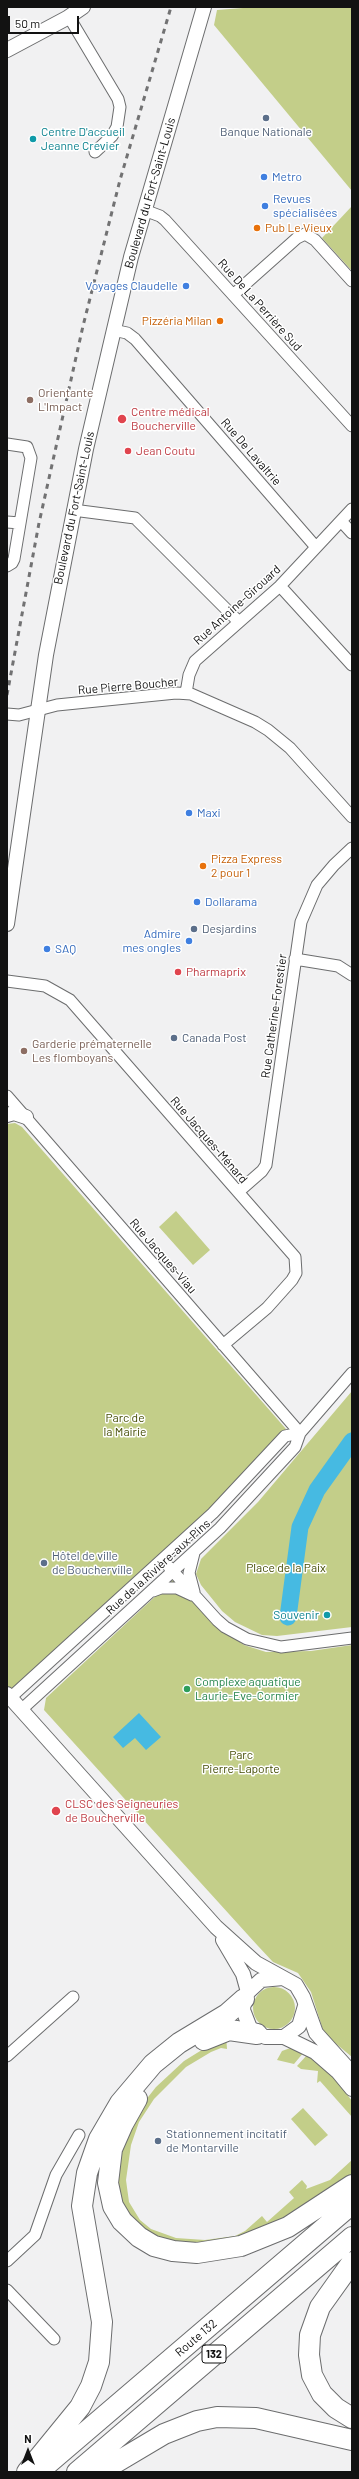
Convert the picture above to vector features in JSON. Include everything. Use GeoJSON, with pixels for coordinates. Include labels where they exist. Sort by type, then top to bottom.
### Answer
{"type":"FeatureCollection","features":[{"type":"Feature","properties":{"kind":"highway"},"geometry":{"type":"LineString","coordinates":[[27,2472],[80,2407],[91,2386],[99,2362],[102,2322],[82,2206],[86,2173],[99,2139],[120,2103],[153,2064],[179,2043],[227,2014],[246,1996]]}},
{"type":"Feature","properties":{"kind":"highway"},"geometry":{"type":"LineString","coordinates":[[257,2034],[229,2030],[211,2037],[172,2061],[143,2092],[123,2124],[109,2161],[108,2188],[119,2216],[134,2234],[154,2246],[180,2252],[214,2251],[241,2246],[278,2232],[352,2185]]}},
{"type":"Feature","properties":{"kind":"highway","name":"Route 132"},"geometry":{"type":"LineString","coordinates":[[38,2472],[352,2204]]}},
{"type":"Feature","properties":{"kind":"highway","name":"Route 132"},"geometry":{"type":"LineString","coordinates":[[76,2472],[352,2237]]}},
{"type":"Feature","properties":{"kind":"highway"},"geometry":{"type":"LineString","coordinates":[[352,2262],[320,2307],[310,2336],[309,2355],[312,2375],[322,2394],[336,2408],[352,2418]]}},
{"type":"Feature","properties":{"kind":"highway"},"geometry":{"type":"LineString","coordinates":[[100,2472],[164,2434],[197,2421],[217,2417],[256,2418],[352,2440]]}},
{"type":"Feature","properties":{"kind":"street"},"geometry":{"type":"LineString","coordinates":[[7,50],[69,17],[82,7]]}},
{"type":"Feature","properties":{"kind":"street","name":"Boulevard du Fort-Saint-Louis"},"geometry":{"type":"LineString","coordinates":[[7,924],[37,711],[73,510],[113,330],[144,210],[204,7]]}},
{"type":"Feature","properties":{"kind":"street"},"geometry":{"type":"LineString","coordinates":[[69,17],[118,99],[120,107],[117,127],[112,136],[95,152]]}},
{"type":"Feature","properties":{"kind":"street","name":"Rue De La Perrière Sud"},"geometry":{"type":"LineString","coordinates":[[144,210],[166,220],[352,426]]}},
{"type":"Feature","properties":{"kind":"street"},"geometry":{"type":"LineString","coordinates":[[233,295],[297,238],[305,234],[312,237],[352,281]]}},
{"type":"Feature","properties":{"kind":"street","name":"Rue De Lavaltrie"},"geometry":{"type":"LineString","coordinates":[[113,330],[127,333],[135,338],[315,546]]}},
{"type":"Feature","properties":{"kind":"street"},"geometry":{"type":"LineString","coordinates":[[7,444],[27,447],[31,458],[14,559],[12,563],[7,566]]}},
{"type":"Feature","properties":{"kind":"street","name":"Rue Antoine-Girouard"},"geometry":{"type":"LineString","coordinates":[[186,693],[189,675],[195,661],[238,621],[280,586],[315,546],[352,509]]}},
{"type":"Feature","properties":{"kind":"street"},"geometry":{"type":"LineString","coordinates":[[73,510],[135,518],[238,621]]}},
{"type":"Feature","properties":{"kind":"street"},"geometry":{"type":"LineString","coordinates":[[341,521],[352,533]]}},
{"type":"Feature","properties":{"kind":"street"},"geometry":{"type":"LineString","coordinates":[[7,522],[20,523]]}},
{"type":"Feature","properties":{"kind":"street"},"geometry":{"type":"LineString","coordinates":[[280,586],[352,665]]}},
{"type":"Feature","properties":{"kind":"street","name":"Rue Pierre Boucher"},"geometry":{"type":"LineString","coordinates":[[7,714],[19,716],[57,705],[186,693],[237,713],[268,730],[290,748],[352,817]]}},
{"type":"Feature","properties":{"kind":"street","name":"Rue Catherine-Forestier"},"geometry":{"type":"LineString","coordinates":[[238,1192],[262,1171],[266,1165],[301,922],[311,897],[325,875],[352,848]]}},
{"type":"Feature","properties":{"kind":"street"},"geometry":{"type":"LineString","coordinates":[[295,959],[338,966],[352,975]]}},
{"type":"Feature","properties":{"kind":"street","name":"Rue Jacques-Ménard"},"geometry":{"type":"LineString","coordinates":[[7,981],[45,986],[70,1000],[295,1257],[297,1264],[296,1273],[292,1280],[267,1308],[223,1345]]}},
{"type":"Feature","properties":{"kind":"street","name":"Rue Jacques-Viau"},"geometry":{"type":"LineString","coordinates":[[7,1096],[300,1433]]}},
{"type":"Feature","properties":{"kind":"street"},"geometry":{"type":"LineString","coordinates":[[7,1115],[14,1113],[26,1117]]}},
{"type":"Feature","properties":{"kind":"street","name":"Rue de la Rivière-aux-Pins"},"geometry":{"type":"LineString","coordinates":[[21,1710],[194,1552],[252,1495],[295,1447],[300,1433],[352,1373]]}},
{"type":"Feature","properties":{"kind":"street","name":"Rue de la Rivière-aux-Pins"},"geometry":{"type":"LineString","coordinates":[[9,1696],[213,1514],[285,1436],[300,1433]]}},
{"type":"Feature","properties":{"kind":"street"},"geometry":{"type":"LineString","coordinates":[[194,1552],[190,1565],[189,1580],[197,1598]]}},
{"type":"Feature","properties":{"kind":"street"},"geometry":{"type":"LineString","coordinates":[[163,1560],[225,1627],[247,1639],[262,1644],[291,1646],[352,1638]]}},
{"type":"Feature","properties":{"kind":"street"},"geometry":{"type":"LineString","coordinates":[[146,1595],[156,1590],[169,1587],[177,1588],[197,1598]]}},
{"type":"Feature","properties":{"kind":"street"},"geometry":{"type":"LineString","coordinates":[[9,1696],[216,1927],[256,1963],[285,1978],[299,1988],[305,2006],[320,2038],[352,2074]]}},
{"type":"Feature","properties":{"kind":"street"},"geometry":{"type":"LineString","coordinates":[[216,1927],[241,1969],[246,1996],[246,2021],[257,2034],[273,2039],[284,2037],[299,2026],[305,2006]]}},
{"type":"Feature","properties":{"kind":"street"},"geometry":{"type":"LineString","coordinates":[[246,1996],[261,1980],[285,1978]]}},
{"type":"Feature","properties":{"kind":"street"},"geometry":{"type":"LineString","coordinates":[[7,2056],[73,1997]]}},
{"type":"Feature","properties":{"kind":"street"},"geometry":{"type":"LineString","coordinates":[[284,2037],[315,2052],[338,2072],[352,2089]]}},
{"type":"Feature","properties":{"kind":"street"},"geometry":{"type":"LineString","coordinates":[[7,2261],[35,2235],[56,2176],[79,2135]]}},
{"type":"Feature","properties":{"kind":"street"},"geometry":{"type":"LineString","coordinates":[[7,2290],[54,2339]]}},
{"type":"Feature","properties":{"kind":"green space"},"geometry":{"type":"Polygon","coordinates":[[[256,7],[352,7],[352,191],[214,25],[217,10],[256,7]]]}},
{"type":"Feature","properties":{"kind":"green space"},"geometry":{"type":"Polygon","coordinates":[[[352,206],[352,271],[322,238],[352,206]]]}},
{"type":"Feature","properties":{"kind":"green space","name":"Parc de la Mairie"},"geometry":{"type":"Polygon","coordinates":[[[15,1123],[22,1127],[286,1429],[197,1522],[10,1693],[7,1689],[7,1124],[15,1123]]]}},
{"type":"Feature","properties":{"kind":"green space"},"geometry":{"type":"Polygon","coordinates":[[[176,1211],[210,1250],[193,1265],[159,1227],[176,1211]]]}},
{"type":"Feature","properties":{"kind":"green space","name":"Place de la Paix"},"geometry":{"type":"Polygon","coordinates":[[[352,1391],[352,1627],[277,1636],[262,1635],[235,1622],[222,1611],[201,1585],[196,1574],[201,1559],[258,1502],[352,1391]]]}},
{"type":"Feature","properties":{"kind":"green space","name":"Parc Pierre-Laporte"},"geometry":{"type":"Polygon","coordinates":[[[175,1578],[226,1632],[244,1645],[266,1652],[311,1651],[352,1645],[352,2057],[329,2038],[323,2030],[311,1992],[298,1973],[273,1962],[44,1710],[46,1698],[175,1578]]]}},
{"type":"Feature","properties":{"kind":"green space"},"geometry":{"type":"Polygon","coordinates":[[[270,1987],[278,1987],[286,1990],[292,1996],[295,2008],[292,2020],[286,2026],[278,2029],[270,2029],[262,2026],[256,2020],[253,2012],[253,2004],[256,1996],[262,1990],[270,1987]]]}},
{"type":"Feature","properties":{"kind":"green space"},"geometry":{"type":"Polygon","coordinates":[[[226,2035],[227,2049],[221,2048],[211,2052],[186,2067],[154,2099],[139,2122],[131,2145],[126,2180],[129,2202],[140,2220],[151,2229],[176,2238],[205,2240],[235,2236],[245,2231],[262,2216],[267,2222],[294,2198],[289,2192],[302,2180],[307,2186],[306,2189],[330,2180],[352,2160],[352,2175],[289,2217],[228,2241],[186,2244],[158,2238],[133,2221],[123,2205],[117,2189],[120,2153],[141,2106],[156,2087],[184,2061],[226,2035]]]}},
{"type":"Feature","properties":{"kind":"green space"},"geometry":{"type":"Polygon","coordinates":[[[293,2047],[304,2052],[294,2064],[277,2060],[282,2051],[293,2047]]]}},
{"type":"Feature","properties":{"kind":"green space"},"geometry":{"type":"Polygon","coordinates":[[[307,2055],[333,2076],[352,2101],[352,2117],[320,2081],[317,2083],[318,2071],[301,2069],[297,2066],[307,2055]]]}},
{"type":"Feature","properties":{"kind":"green space"},"geometry":{"type":"Polygon","coordinates":[[[303,2108],[328,2135],[315,2146],[291,2119],[303,2108]]]}},
{"type":"Feature","properties":{"kind":"water"},"geometry":{"type":"Polygon","coordinates":[[[139,1713],[161,1737],[146,1750],[135,1738],[123,1748],[113,1737],[139,1713]]]}},
{"type":"Feature","properties":{"kind":"waterway"},"geometry":{"type":"LineString","coordinates":[[288,1617],[300,1527],[317,1490],[352,1441]]}},
{"type":"Feature","properties":{"kind":"railway"},"geometry":{"type":"LineString","coordinates":[[7,695],[39,523],[83,326],[120,180],[171,7]]}},
{"type":"Feature","properties":{"kind":"place","name":"Banque Nationale"},"geometry":{"type":"Point","coordinates":[266,118]}},
{"type":"Feature","properties":{"kind":"place","name":"Centre D'accueil Jeanne Crevier"},"geometry":{"type":"Point","coordinates":[33,139]}},
{"type":"Feature","properties":{"kind":"place","name":"Metro"},"geometry":{"type":"Point","coordinates":[264,177]}},
{"type":"Feature","properties":{"kind":"place","name":"Revues spécialisées"},"geometry":{"type":"Point","coordinates":[265,206]}},
{"type":"Feature","properties":{"kind":"place","name":"Pub Le Vieux"},"geometry":{"type":"Point","coordinates":[257,228]}},
{"type":"Feature","properties":{"kind":"place","name":"Voyages Claudelle"},"geometry":{"type":"Point","coordinates":[186,286]}},
{"type":"Feature","properties":{"kind":"place","name":"Pizzéria Milan"},"geometry":{"type":"Point","coordinates":[220,321]}},
{"type":"Feature","properties":{"kind":"place","name":"Orientante L'Impact"},"geometry":{"type":"Point","coordinates":[30,400]}},
{"type":"Feature","properties":{"kind":"place","name":"Centre médical Boucherville"},"geometry":{"type":"Point","coordinates":[122,419]}},
{"type":"Feature","properties":{"kind":"place","name":"Jean Coutu"},"geometry":{"type":"Point","coordinates":[128,451]}},
{"type":"Feature","properties":{"kind":"place","name":"Maxi"},"geometry":{"type":"Point","coordinates":[189,813]}},
{"type":"Feature","properties":{"kind":"place","name":"Pizza Express 2 pour 1"},"geometry":{"type":"Point","coordinates":[203,866]}},
{"type":"Feature","properties":{"kind":"place","name":"Dollarama"},"geometry":{"type":"Point","coordinates":[197,902]}},
{"type":"Feature","properties":{"kind":"place","name":"Desjardins"},"geometry":{"type":"Point","coordinates":[194,929]}},
{"type":"Feature","properties":{"kind":"place","name":"Admire mes ongles"},"geometry":{"type":"Point","coordinates":[189,941]}},
{"type":"Feature","properties":{"kind":"place","name":"SAQ"},"geometry":{"type":"Point","coordinates":[47,949]}},
{"type":"Feature","properties":{"kind":"place","name":"Pharmaprix"},"geometry":{"type":"Point","coordinates":[178,972]}},
{"type":"Feature","properties":{"kind":"place","name":"Canada Post"},"geometry":{"type":"Point","coordinates":[174,1038]}},
{"type":"Feature","properties":{"kind":"place","name":"Garderie prématernelle Les flomboyans"},"geometry":{"type":"Point","coordinates":[24,1051]}},
{"type":"Feature","properties":{"kind":"place","name":"Hôtel de ville de Boucherville"},"geometry":{"type":"Point","coordinates":[44,1563]}},
{"type":"Feature","properties":{"kind":"place","name":"Souvenir"},"geometry":{"type":"Point","coordinates":[327,1615]}},
{"type":"Feature","properties":{"kind":"place","name":"Complexe aquatique Laurie-Eve-Cormier"},"geometry":{"type":"Point","coordinates":[187,1689]}},
{"type":"Feature","properties":{"kind":"place","name":"CLSC des Seigneuries de Boucherville"},"geometry":{"type":"Point","coordinates":[56,1811]}},
{"type":"Feature","properties":{"kind":"place","name":"Stationnement incitatif de Montarville"},"geometry":{"type":"Point","coordinates":[158,2141]}}]}
